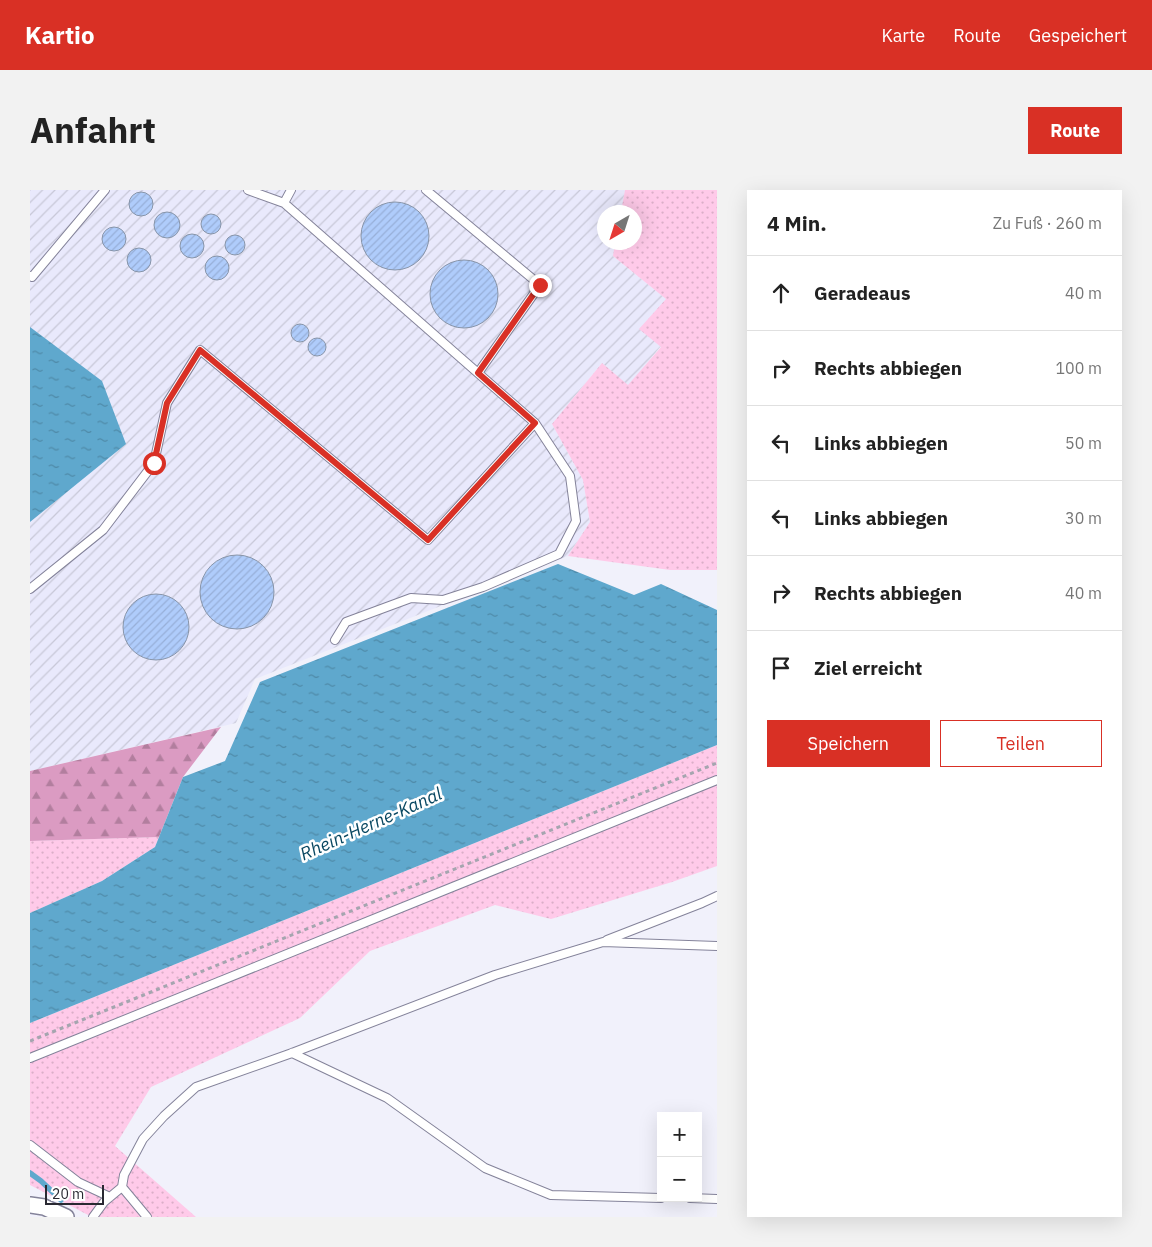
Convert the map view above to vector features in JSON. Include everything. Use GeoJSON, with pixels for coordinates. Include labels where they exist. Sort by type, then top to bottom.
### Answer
{"type":"FeatureCollection","features":[{"type":"Feature","properties":{"kind":"street"},"geometry":{"type":"LineString","coordinates":[[30,1205],[44,1206],[66,1217]]}},
{"type":"Feature","properties":{"kind":"lane"},"geometry":{"type":"LineString","coordinates":[[30,276],[32,277],[106,190]]}},
{"type":"Feature","properties":{"kind":"lane"},"geometry":{"type":"LineString","coordinates":[[248,190],[284,203],[535,423],[570,476],[576,521],[559,554],[483,587],[443,600],[411,598],[346,622],[335,640]]}},
{"type":"Feature","properties":{"kind":"lane"},"geometry":{"type":"LineString","coordinates":[[284,203],[290,190]]}},
{"type":"Feature","properties":{"kind":"lane"},"geometry":{"type":"LineString","coordinates":[[426,190],[540,285],[478,373]]}},
{"type":"Feature","properties":{"kind":"lane"},"geometry":{"type":"LineString","coordinates":[[30,589],[103,530],[154,463],[167,403],[200,350],[428,540],[535,423]]}},
{"type":"Feature","properties":{"kind":"lane"},"geometry":{"type":"LineString","coordinates":[[30,1058],[717,780]]}},
{"type":"Feature","properties":{"kind":"lane"},"geometry":{"type":"LineString","coordinates":[[93,1217],[104,1202],[122,1188],[124,1175],[143,1139],[164,1116],[196,1087],[292,1053],[495,975],[603,942],[717,896]]}},
{"type":"Feature","properties":{"kind":"lane"},"geometry":{"type":"LineString","coordinates":[[603,942],[717,946]]}},
{"type":"Feature","properties":{"kind":"lane"},"geometry":{"type":"LineString","coordinates":[[292,1053],[387,1098],[485,1168],[551,1195],[657,1198]]}},
{"type":"Feature","properties":{"kind":"lane"},"geometry":{"type":"LineString","coordinates":[[30,1145],[78,1182],[110,1197]]}},
{"type":"Feature","properties":{"kind":"lane"},"geometry":{"type":"LineString","coordinates":[[122,1188],[147,1217]]}},
{"type":"Feature","properties":{"kind":"lane"},"geometry":{"type":"LineString","coordinates":[[702,1198],[717,1199]]}},
{"type":"Feature","properties":{"kind":"path"},"geometry":{"type":"LineString","coordinates":[[30,1041],[717,763]]}},
{"type":"Feature","properties":{"kind":"shaded area"},"geometry":{"type":"Polygon","coordinates":[[[30,190],[625,190],[622,205],[597,205],[597,250],[614,250],[613,256],[666,299],[661,346],[628,386],[602,363],[552,424],[583,480],[590,522],[568,556],[255,679],[236,723],[30,771],[30,190]]]}},
{"type":"Feature","properties":{"kind":"shaded area"},"geometry":{"type":"Polygon","coordinates":[[[625,190],[717,190],[717,570],[670,570],[568,556],[590,522],[583,480],[552,424],[602,363],[628,385],[661,347],[639,329],[666,299],[613,256],[614,250],[642,250],[642,205],[622,205],[625,190]]]}},
{"type":"Feature","properties":{"kind":"shaded area"},"geometry":{"type":"Polygon","coordinates":[[[717,745],[717,866],[672,882],[551,919],[495,905],[370,951],[300,1018],[151,1087],[115,1146],[196,1217],[92,1217],[30,1185],[30,1023],[717,745]]]}},
{"type":"Feature","properties":{"kind":"shaded area"},"geometry":{"type":"Polygon","coordinates":[[[159,837],[155,847],[102,881],[30,913],[30,841],[159,837]]]}},
{"type":"Feature","properties":{"kind":"green space"},"geometry":{"type":"Polygon","coordinates":[[[221,727],[183,777],[159,837],[30,841],[30,771],[221,727]]]}},
{"type":"Feature","properties":{"kind":"water"},"geometry":{"type":"Polygon","coordinates":[[[30,327],[102,381],[126,444],[30,522],[30,327]]]}},
{"type":"Feature","properties":{"kind":"water","name":"Rhein-Herne-Kanal"},"geometry":{"type":"Polygon","coordinates":[[[558,564],[634,595],[661,584],[717,610],[717,745],[30,1023],[30,913],[102,881],[155,847],[183,777],[225,761],[260,682],[558,564]]]}},
{"type":"Feature","properties":{"kind":"building"},"geometry":{"type":"Polygon","coordinates":[[[136,192],[146,192],[153,199],[153,209],[146,216],[136,216],[129,209],[129,199],[136,192]]]}},
{"type":"Feature","properties":{"kind":"building"},"geometry":{"type":"Polygon","coordinates":[[[395,202],[408,205],[419,212],[426,223],[429,236],[426,249],[419,260],[408,267],[395,270],[382,267],[371,260],[364,249],[361,236],[364,223],[371,212],[382,205],[395,202]]]}},
{"type":"Feature","properties":{"kind":"building"},"geometry":{"type":"Polygon","coordinates":[[[167,212],[176,216],[180,225],[176,234],[167,238],[158,234],[154,225],[158,216],[167,212]]]}},
{"type":"Feature","properties":{"kind":"building"},"geometry":{"type":"Polygon","coordinates":[[[211,214],[218,217],[221,224],[218,231],[211,234],[204,231],[201,224],[204,217],[211,214]]]}},
{"type":"Feature","properties":{"kind":"building"},"geometry":{"type":"Polygon","coordinates":[[[109,227],[119,227],[126,234],[126,244],[119,251],[109,251],[102,244],[102,234],[109,227]]]}},
{"type":"Feature","properties":{"kind":"building"},"geometry":{"type":"Polygon","coordinates":[[[187,234],[197,234],[204,241],[204,251],[197,258],[187,258],[180,251],[180,241],[187,234]]]}},
{"type":"Feature","properties":{"kind":"building"},"geometry":{"type":"Polygon","coordinates":[[[235,235],[242,238],[245,245],[242,252],[235,255],[228,252],[225,245],[228,238],[235,235]]]}},
{"type":"Feature","properties":{"kind":"building"},"geometry":{"type":"Polygon","coordinates":[[[134,248],[144,248],[151,255],[151,265],[144,272],[134,272],[127,265],[127,255],[134,248]]]}},
{"type":"Feature","properties":{"kind":"building"},"geometry":{"type":"Polygon","coordinates":[[[212,256],[222,256],[229,263],[229,273],[222,280],[212,280],[205,273],[205,263],[212,256]]]}},
{"type":"Feature","properties":{"kind":"building"},"geometry":{"type":"Polygon","coordinates":[[[464,260],[477,263],[488,270],[495,281],[498,294],[495,307],[488,318],[477,325],[464,328],[451,325],[440,318],[433,307],[430,294],[433,281],[440,270],[451,263],[464,260]]]}},
{"type":"Feature","properties":{"kind":"building"},"geometry":{"type":"Polygon","coordinates":[[[296,324],[304,324],[309,329],[307,340],[296,342],[291,337],[291,329],[296,324]]]}},
{"type":"Feature","properties":{"kind":"building"},"geometry":{"type":"Polygon","coordinates":[[[313,338],[321,338],[326,343],[324,354],[313,356],[308,351],[308,343],[313,338]]]}},
{"type":"Feature","properties":{"kind":"building"},"geometry":{"type":"Polygon","coordinates":[[[237,555],[258,561],[268,571],[274,592],[268,613],[258,623],[237,629],[216,623],[206,613],[200,592],[206,571],[216,561],[237,555]]]}},
{"type":"Feature","properties":{"kind":"building"},"geometry":{"type":"Polygon","coordinates":[[[156,594],[168,597],[179,604],[186,615],[189,627],[186,639],[179,650],[168,657],[156,660],[144,657],[133,650],[126,639],[123,627],[126,615],[133,604],[144,597],[156,594]]]}},
{"type":"Feature","properties":{"kind":"waterway"},"geometry":{"type":"LineString","coordinates":[[30,1173],[61,1200]]}},
{"type":"Feature","properties":{"kind":"route"},"geometry":{"type":"LineString","coordinates":[[154,463],[167,403],[200,350],[428,540],[535,423],[478,373],[540,285]]}}]}
